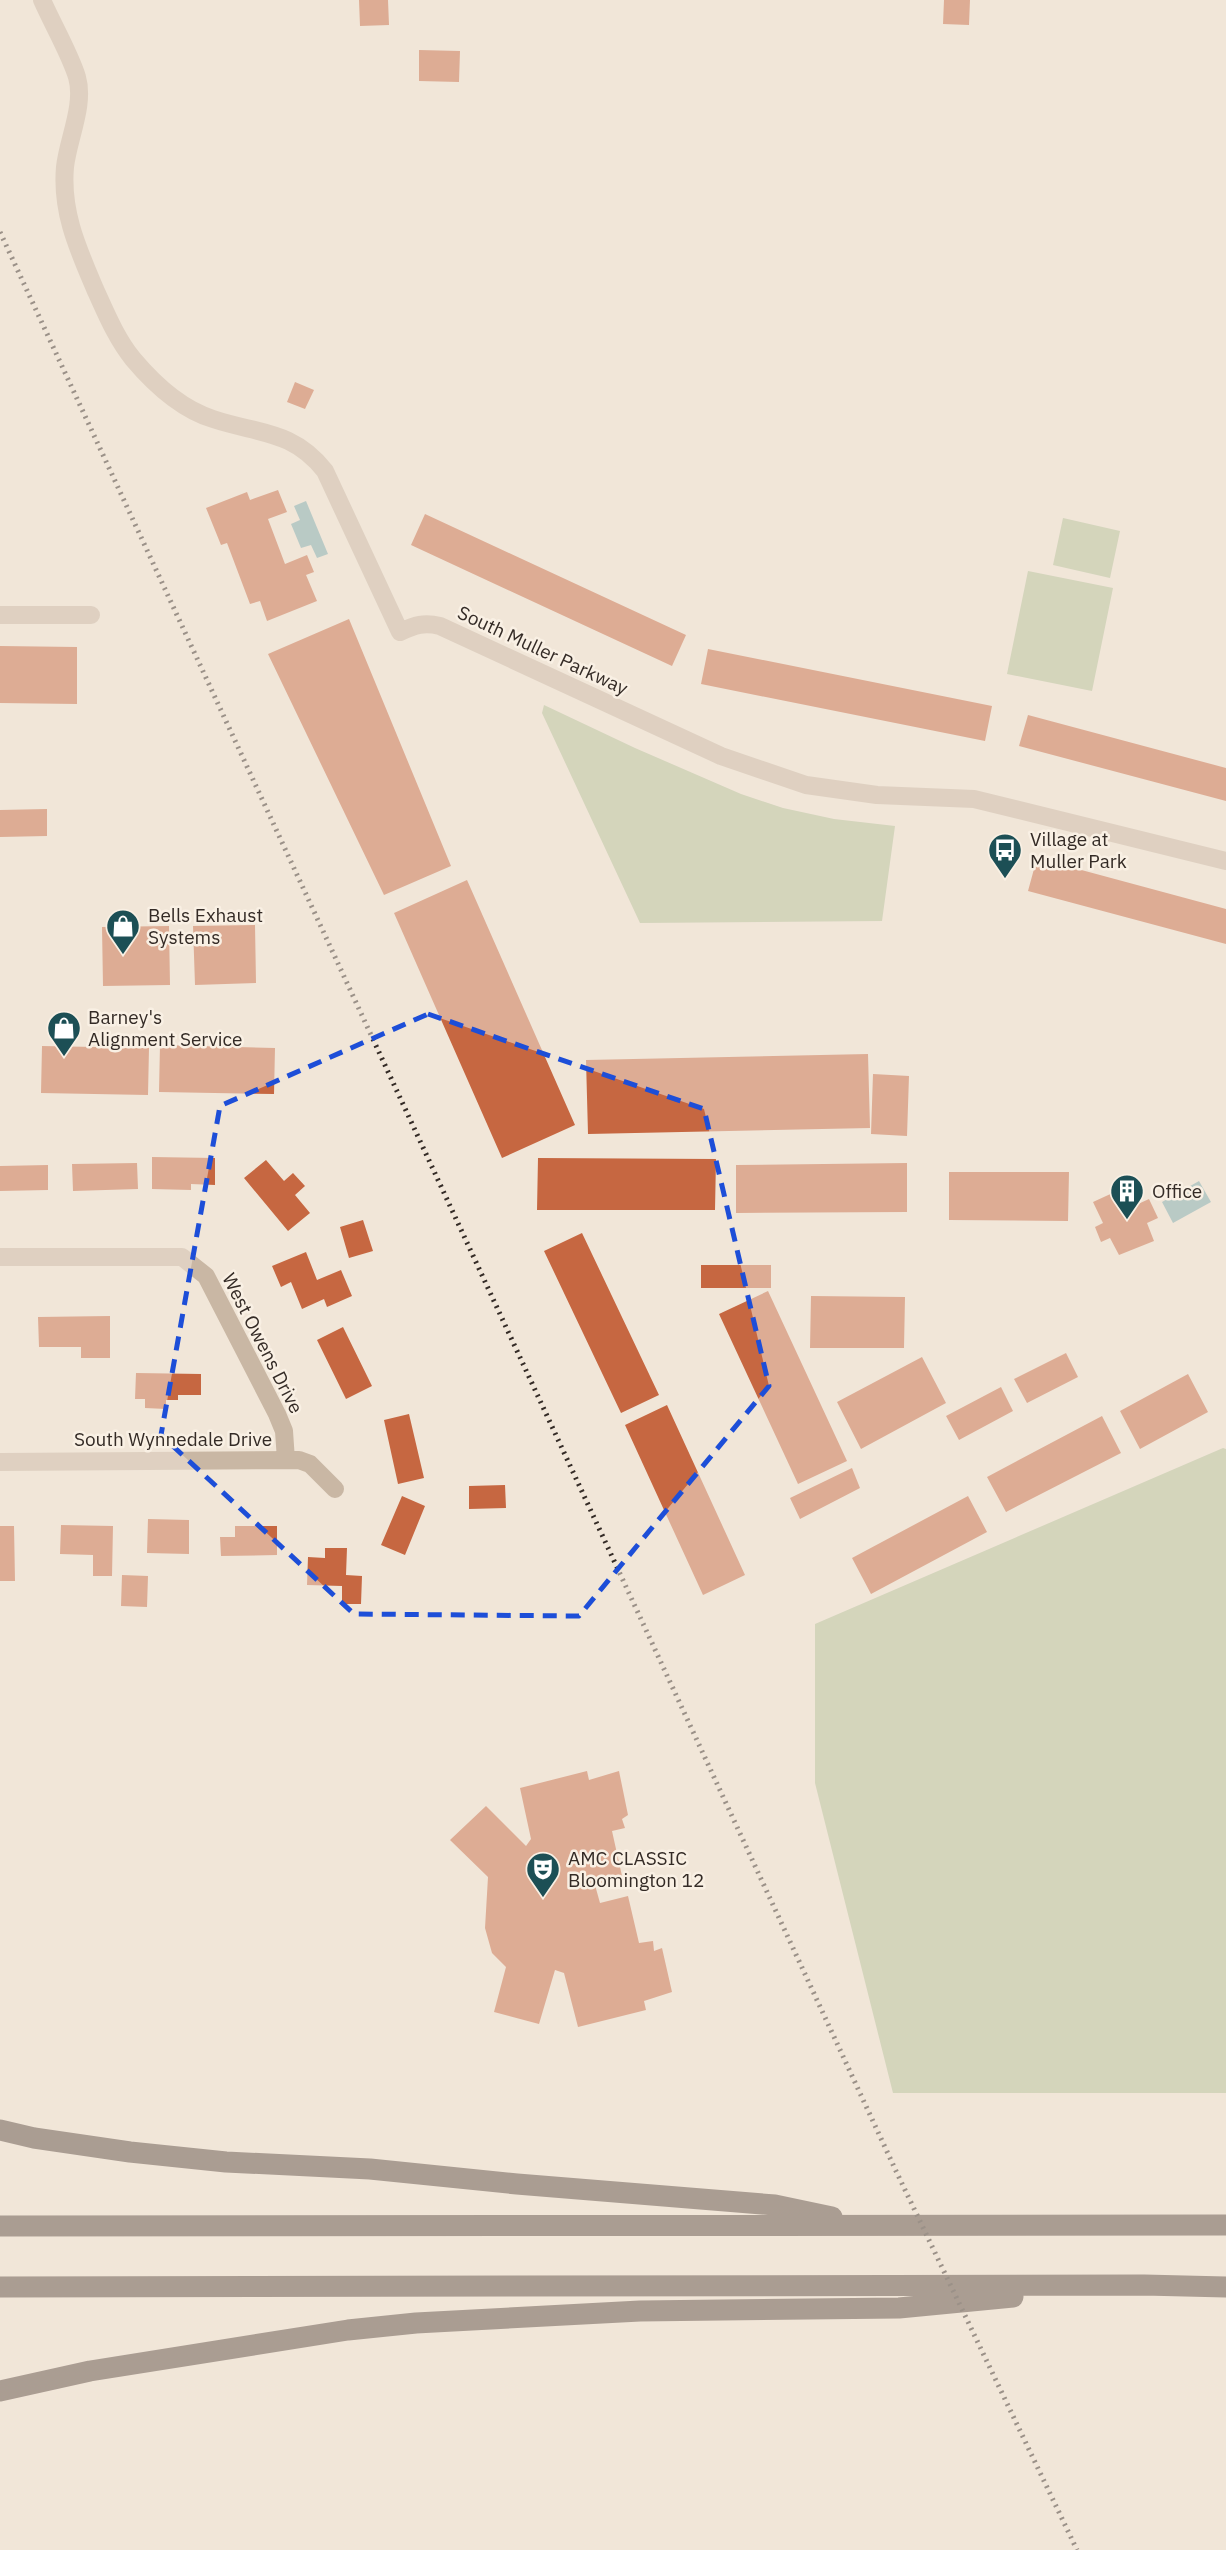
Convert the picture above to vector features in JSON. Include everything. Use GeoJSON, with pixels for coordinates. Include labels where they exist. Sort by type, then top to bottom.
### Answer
{"type":"FeatureCollection","features":[{"type":"Feature","properties":{"kind":"highway"},"geometry":{"type":"LineString","coordinates":[[0,2130],[34,2138],[185,2158],[370,2169],[775,2205],[873,2226]]}},
{"type":"Feature","properties":{"kind":"highway"},"geometry":{"type":"LineString","coordinates":[[0,2226],[1226,2225]]}},
{"type":"Feature","properties":{"kind":"highway"},"geometry":{"type":"LineString","coordinates":[[0,2391],[90,2371],[348,2330],[416,2323],[640,2311],[899,2308],[1144,2285]]}},
{"type":"Feature","properties":{"kind":"highway"},"geometry":{"type":"LineString","coordinates":[[0,2287],[1226,2287]]}},
{"type":"Feature","properties":{"kind":"street","name":"South Muller Parkway"},"geometry":{"type":"LineString","coordinates":[[41,0],[77,78],[77,106],[65,170],[66,211],[72,234],[119,339],[144,371],[191,410],[212,419],[281,436],[315,458],[325,471],[401,632],[418,624],[440,626],[721,756],[806,785],[877,795],[974,799],[1226,861]]}},
{"type":"Feature","properties":{"kind":"street"},"geometry":{"type":"LineString","coordinates":[[0,615],[91,615]]}},
{"type":"Feature","properties":{"kind":"street","name":"West Owens Drive"},"geometry":{"type":"LineString","coordinates":[[0,1257],[182,1257],[206,1276],[218,1299],[284,1431],[286,1460]]}},
{"type":"Feature","properties":{"kind":"street","name":"South Wynnedale Drive"},"geometry":{"type":"LineString","coordinates":[[0,1462],[286,1460],[310,1464],[335,1489]]}},
{"type":"Feature","properties":{"kind":"highlighted area"},"geometry":{"type":"Polygon","coordinates":[[[428,1014],[704,1109],[769,1386],[579,1616],[354,1614],[161,1435],[220,1106],[428,1014]]]}},
{"type":"Feature","properties":{"kind":"green space"},"geometry":{"type":"Polygon","coordinates":[[[1063,518],[1120,531],[1110,578],[1053,565],[1063,518]]]}},
{"type":"Feature","properties":{"kind":"green space"},"geometry":{"type":"Polygon","coordinates":[[[1028,571],[1113,588],[1092,691],[1007,674],[1028,571]]]}},
{"type":"Feature","properties":{"kind":"green space"},"geometry":{"type":"Polygon","coordinates":[[[544,705],[741,794],[783,808],[834,819],[895,826],[882,921],[640,923],[542,713],[544,705]]]}},
{"type":"Feature","properties":{"kind":"green space"},"geometry":{"type":"Polygon","coordinates":[[[1226,1449],[1226,2093],[893,2093],[815,1783],[815,1624],[1226,1449]]]}},
{"type":"Feature","properties":{"kind":"water"},"geometry":{"type":"Polygon","coordinates":[[[306,501],[328,554],[317,558],[311,545],[301,548],[291,524],[300,520],[294,506],[306,501]]]}},
{"type":"Feature","properties":{"kind":"water"},"geometry":{"type":"Polygon","coordinates":[[[1199,1181],[1211,1202],[1173,1223],[1162,1202],[1199,1181]]]}},
{"type":"Feature","properties":{"kind":"building"},"geometry":{"type":"Polygon","coordinates":[[[359,0],[388,0],[389,25],[360,26],[359,0]]]}},
{"type":"Feature","properties":{"kind":"building"},"geometry":{"type":"Polygon","coordinates":[[[944,0],[970,0],[969,25],[943,24],[944,0]]]}},
{"type":"Feature","properties":{"kind":"building"},"geometry":{"type":"Polygon","coordinates":[[[419,50],[460,51],[459,82],[419,81],[419,50]]]}},
{"type":"Feature","properties":{"kind":"building"},"geometry":{"type":"Polygon","coordinates":[[[295,382],[314,390],[305,409],[287,402],[295,382]]]}},
{"type":"Feature","properties":{"kind":"building"},"geometry":{"type":"Polygon","coordinates":[[[278,490],[287,512],[268,519],[285,564],[307,555],[314,572],[306,575],[317,601],[267,621],[260,601],[250,604],[227,543],[221,545],[206,508],[247,492],[250,500],[278,490]]]}},
{"type":"Feature","properties":{"kind":"building"},"geometry":{"type":"Polygon","coordinates":[[[425,514],[686,635],[672,666],[411,545],[425,514]]]}},
{"type":"Feature","properties":{"kind":"building"},"geometry":{"type":"Polygon","coordinates":[[[349,619],[451,866],[384,895],[268,654],[349,619]]]}},
{"type":"Feature","properties":{"kind":"building"},"geometry":{"type":"Polygon","coordinates":[[[0,646],[77,647],[77,704],[0,703],[0,646]]]}},
{"type":"Feature","properties":{"kind":"building"},"geometry":{"type":"Polygon","coordinates":[[[708,649],[992,706],[985,741],[701,684],[708,649]]]}},
{"type":"Feature","properties":{"kind":"building"},"geometry":{"type":"Polygon","coordinates":[[[1028,715],[1226,768],[1226,801],[1019,746],[1028,715]]]}},
{"type":"Feature","properties":{"kind":"building"},"geometry":{"type":"Polygon","coordinates":[[[47,809],[47,836],[0,837],[0,810],[47,809]]]}},
{"type":"Feature","properties":{"kind":"building"},"geometry":{"type":"Polygon","coordinates":[[[1037,858],[1226,909],[1226,944],[1028,891],[1037,858]]]}},
{"type":"Feature","properties":{"kind":"building"},"geometry":{"type":"Polygon","coordinates":[[[467,880],[575,1125],[502,1158],[394,913],[467,880]]]}},
{"type":"Feature","properties":{"kind":"building"},"geometry":{"type":"Polygon","coordinates":[[[255,925],[256,983],[195,985],[193,926],[255,925]]]}},
{"type":"Feature","properties":{"kind":"building"},"geometry":{"type":"Polygon","coordinates":[[[169,926],[170,985],[103,986],[102,927],[169,926]]]}},
{"type":"Feature","properties":{"kind":"building"},"geometry":{"type":"Polygon","coordinates":[[[160,1045],[275,1048],[274,1094],[159,1092],[160,1045]]]}},
{"type":"Feature","properties":{"kind":"building"},"geometry":{"type":"Polygon","coordinates":[[[42,1046],[149,1048],[148,1095],[41,1093],[42,1046]]]}},
{"type":"Feature","properties":{"kind":"building"},"geometry":{"type":"Polygon","coordinates":[[[868,1054],[870,1128],[588,1134],[586,1060],[868,1054]]]}},
{"type":"Feature","properties":{"kind":"building"},"geometry":{"type":"Polygon","coordinates":[[[873,1074],[909,1076],[907,1136],[871,1134],[873,1074]]]}},
{"type":"Feature","properties":{"kind":"building"},"geometry":{"type":"Polygon","coordinates":[[[152,1157],[215,1158],[215,1185],[191,1184],[191,1190],[152,1189],[152,1157]]]}},
{"type":"Feature","properties":{"kind":"building"},"geometry":{"type":"Polygon","coordinates":[[[538,1158],[716,1159],[715,1210],[537,1210],[538,1158]]]}},
{"type":"Feature","properties":{"kind":"building"},"geometry":{"type":"Polygon","coordinates":[[[266,1160],[284,1181],[293,1173],[305,1186],[295,1195],[310,1213],[288,1231],[244,1178],[266,1160]]]}},
{"type":"Feature","properties":{"kind":"building"},"geometry":{"type":"Polygon","coordinates":[[[137,1163],[138,1189],[73,1191],[72,1164],[137,1163]]]}},
{"type":"Feature","properties":{"kind":"building"},"geometry":{"type":"Polygon","coordinates":[[[907,1163],[907,1212],[736,1213],[736,1165],[907,1163]]]}},
{"type":"Feature","properties":{"kind":"building"},"geometry":{"type":"Polygon","coordinates":[[[48,1165],[48,1190],[0,1191],[0,1166],[48,1165]]]}},
{"type":"Feature","properties":{"kind":"building"},"geometry":{"type":"Polygon","coordinates":[[[949,1172],[1069,1172],[1068,1221],[949,1220],[949,1172]]]}},
{"type":"Feature","properties":{"kind":"building","name":"Office"},"geometry":{"type":"Polygon","coordinates":[[[1130,1185],[1138,1204],[1149,1199],[1158,1218],[1147,1223],[1154,1241],[1119,1255],[1110,1238],[1101,1242],[1095,1227],[1103,1223],[1093,1202],[1130,1185]]]}},
{"type":"Feature","properties":{"kind":"building"},"geometry":{"type":"Polygon","coordinates":[[[363,1220],[373,1251],[349,1258],[340,1227],[363,1220]]]}},
{"type":"Feature","properties":{"kind":"building"},"geometry":{"type":"Polygon","coordinates":[[[582,1233],[659,1395],[621,1413],[544,1251],[582,1233]]]}},
{"type":"Feature","properties":{"kind":"building"},"geometry":{"type":"Polygon","coordinates":[[[306,1252],[317,1280],[341,1270],[352,1296],[327,1307],[324,1299],[302,1309],[291,1282],[281,1287],[272,1266],[306,1252]]]}},
{"type":"Feature","properties":{"kind":"building"},"geometry":{"type":"Polygon","coordinates":[[[701,1265],[771,1265],[771,1288],[701,1288],[701,1265]]]}},
{"type":"Feature","properties":{"kind":"building"},"geometry":{"type":"Polygon","coordinates":[[[768,1291],[847,1461],[798,1484],[719,1314],[768,1291]]]}},
{"type":"Feature","properties":{"kind":"building"},"geometry":{"type":"Polygon","coordinates":[[[811,1296],[905,1297],[904,1348],[810,1348],[811,1296]]]}},
{"type":"Feature","properties":{"kind":"building"},"geometry":{"type":"Polygon","coordinates":[[[110,1316],[110,1358],[81,1358],[81,1347],[39,1347],[38,1317],[110,1316]]]}},
{"type":"Feature","properties":{"kind":"building"},"geometry":{"type":"Polygon","coordinates":[[[343,1327],[372,1386],[346,1399],[317,1340],[343,1327]]]}},
{"type":"Feature","properties":{"kind":"building"},"geometry":{"type":"Polygon","coordinates":[[[1066,1353],[1078,1377],[1027,1403],[1014,1379],[1066,1353]]]}},
{"type":"Feature","properties":{"kind":"building"},"geometry":{"type":"Polygon","coordinates":[[[922,1357],[946,1403],[861,1449],[837,1402],[922,1357]]]}},
{"type":"Feature","properties":{"kind":"building"},"geometry":{"type":"Polygon","coordinates":[[[136,1373],[201,1374],[201,1395],[178,1395],[178,1400],[166,1400],[166,1409],[145,1408],[145,1399],[135,1399],[136,1373]]]}},
{"type":"Feature","properties":{"kind":"building"},"geometry":{"type":"Polygon","coordinates":[[[1188,1374],[1208,1412],[1140,1449],[1120,1411],[1188,1374]]]}},
{"type":"Feature","properties":{"kind":"building"},"geometry":{"type":"Polygon","coordinates":[[[1001,1387],[1013,1411],[959,1440],[946,1416],[1001,1387]]]}},
{"type":"Feature","properties":{"kind":"building"},"geometry":{"type":"Polygon","coordinates":[[[667,1405],[745,1575],[703,1595],[625,1425],[667,1405]]]}},
{"type":"Feature","properties":{"kind":"building"},"geometry":{"type":"Polygon","coordinates":[[[409,1414],[424,1478],[398,1484],[384,1420],[409,1414]]]}},
{"type":"Feature","properties":{"kind":"building"},"geometry":{"type":"Polygon","coordinates":[[[1102,1416],[1121,1453],[1006,1512],[987,1477],[1102,1416]]]}},
{"type":"Feature","properties":{"kind":"building"},"geometry":{"type":"Polygon","coordinates":[[[852,1468],[860,1488],[800,1519],[790,1498],[852,1468]]]}},
{"type":"Feature","properties":{"kind":"building"},"geometry":{"type":"Polygon","coordinates":[[[505,1485],[506,1508],[469,1509],[469,1486],[505,1485]]]}},
{"type":"Feature","properties":{"kind":"building"},"geometry":{"type":"Polygon","coordinates":[[[402,1496],[425,1506],[405,1555],[381,1545],[402,1496]]]}},
{"type":"Feature","properties":{"kind":"building"},"geometry":{"type":"Polygon","coordinates":[[[968,1496],[987,1532],[871,1594],[852,1558],[968,1496]]]}},
{"type":"Feature","properties":{"kind":"building"},"geometry":{"type":"Polygon","coordinates":[[[148,1519],[189,1520],[189,1554],[147,1553],[148,1519]]]}},
{"type":"Feature","properties":{"kind":"building"},"geometry":{"type":"Polygon","coordinates":[[[61,1525],[113,1526],[112,1576],[93,1576],[93,1555],[60,1554],[61,1525]]]}},
{"type":"Feature","properties":{"kind":"building"},"geometry":{"type":"Polygon","coordinates":[[[0,1526],[14,1526],[15,1581],[0,1581],[0,1526]]]}},
{"type":"Feature","properties":{"kind":"building"},"geometry":{"type":"Polygon","coordinates":[[[235,1526],[277,1526],[277,1555],[221,1556],[220,1537],[235,1537],[235,1526]]]}},
{"type":"Feature","properties":{"kind":"building"},"geometry":{"type":"Polygon","coordinates":[[[325,1548],[347,1548],[346,1575],[362,1576],[361,1604],[342,1604],[342,1586],[307,1585],[308,1557],[325,1558],[325,1548]]]}},
{"type":"Feature","properties":{"kind":"building"},"geometry":{"type":"Polygon","coordinates":[[[122,1575],[148,1576],[147,1607],[121,1606],[122,1575]]]}},
{"type":"Feature","properties":{"kind":"building","name":"AMC CLASSIC Bloomington 12"},"geometry":{"type":"Polygon","coordinates":[[[587,1771],[589,1780],[619,1771],[628,1815],[622,1819],[625,1828],[612,1831],[622,1876],[595,1885],[600,1903],[628,1896],[639,1943],[653,1941],[654,1951],[662,1948],[672,1992],[644,2001],[646,2010],[578,2027],[564,1973],[555,1970],[539,2024],[494,2012],[506,1967],[492,1953],[485,1928],[488,1877],[450,1840],[486,1806],[526,1846],[531,1839],[520,1788],[587,1771]]]}},
{"type":"Feature","properties":{"kind":"railway"},"geometry":{"type":"LineString","coordinates":[[0,232],[896,2171],[1077,2550]]}},
{"type":"Feature","properties":{"kind":"place","name":"Village at Muller Park"},"geometry":{"type":"Point","coordinates":[1005,880]}},
{"type":"Feature","properties":{"kind":"place","name":"Bells Exhaust Systems"},"geometry":{"type":"Point","coordinates":[123,956]}},
{"type":"Feature","properties":{"kind":"place","name":"Barney's Alignment Service"},"geometry":{"type":"Point","coordinates":[64,1058]}},
{"type":"Feature","properties":{"kind":"place","name":"Office"},"geometry":{"type":"Point","coordinates":[1127,1221]}},
{"type":"Feature","properties":{"kind":"place","name":"AMC CLASSIC Bloomington 12"},"geometry":{"type":"Point","coordinates":[543,1899]}}]}
